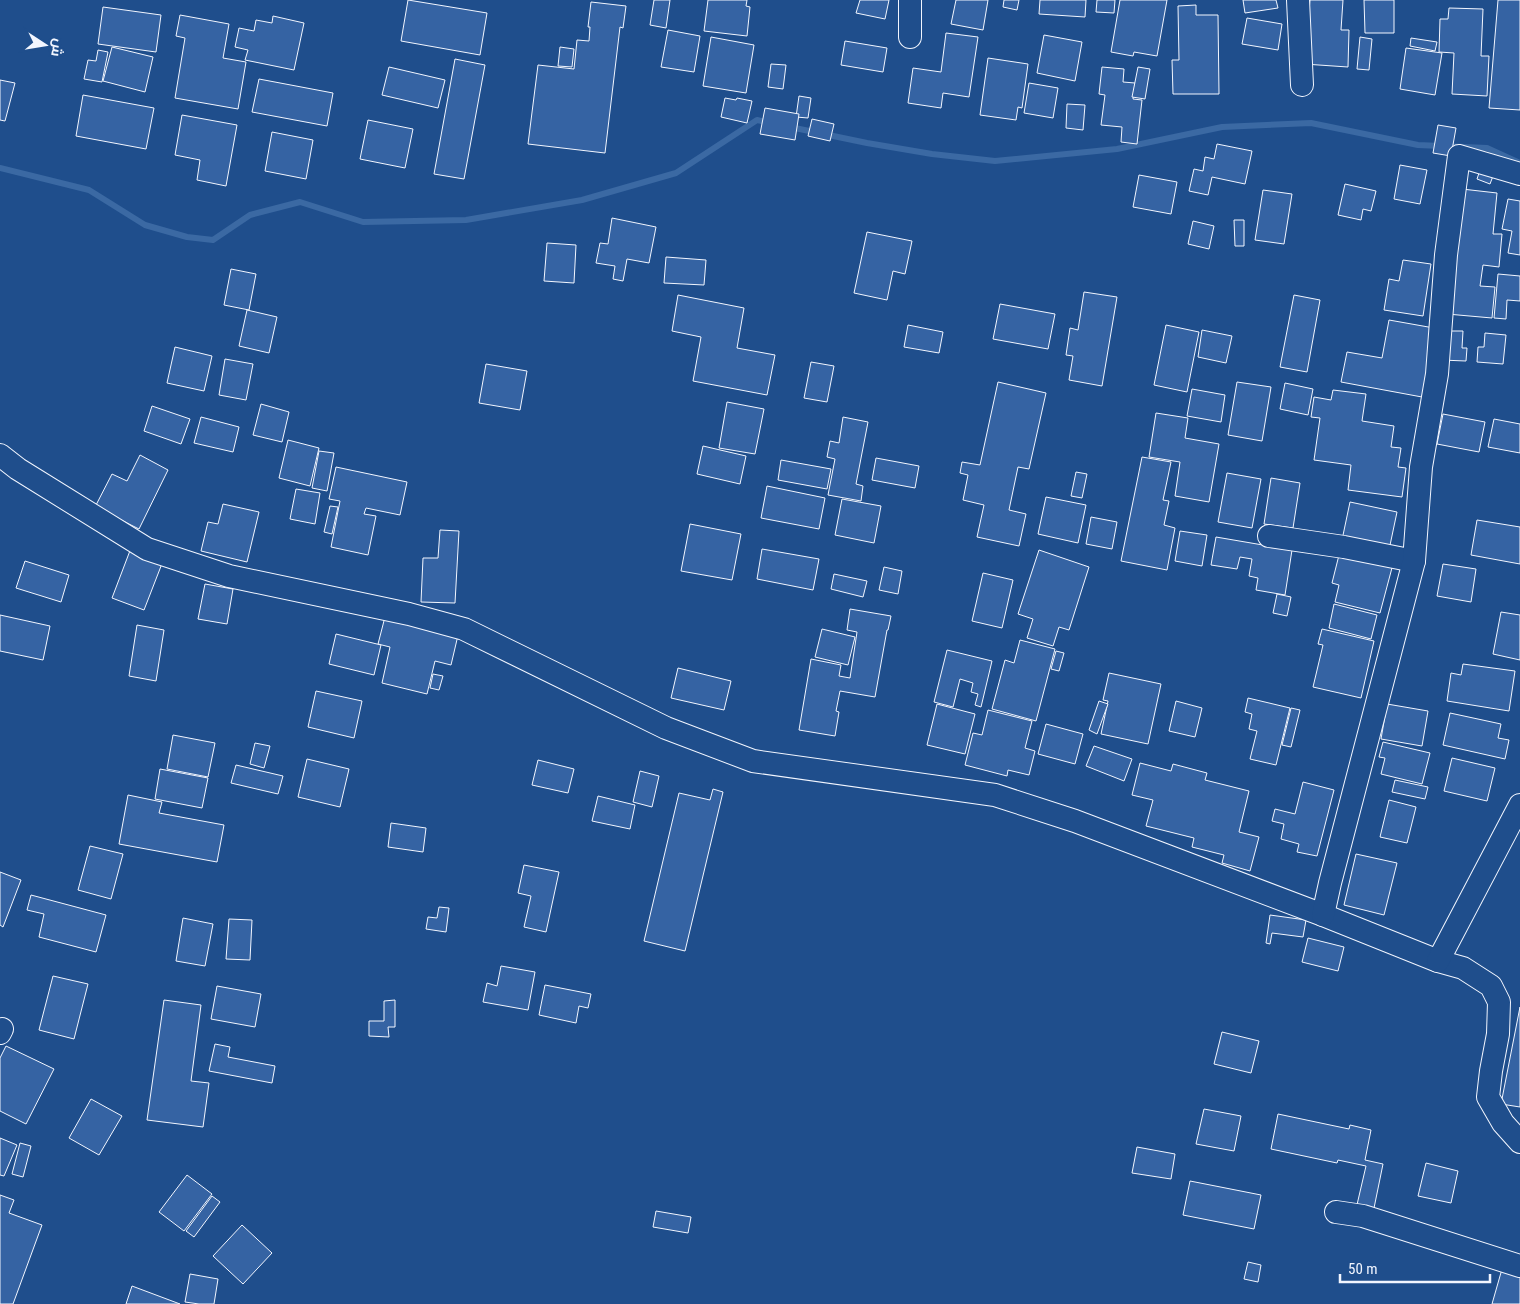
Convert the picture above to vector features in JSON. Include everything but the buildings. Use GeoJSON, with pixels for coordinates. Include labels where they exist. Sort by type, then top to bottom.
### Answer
{"type":"FeatureCollection","features":[{"type":"Feature","properties":{"kind":"street"},"geometry":{"type":"LineString","coordinates":[[910,0],[910,37]]}},
{"type":"Feature","properties":{"kind":"street"},"geometry":{"type":"LineString","coordinates":[[1298,0],[1302,84]]}},
{"type":"Feature","properties":{"kind":"street"},"geometry":{"type":"LineString","coordinates":[[1323,915],[1414,561],[1421,467],[1437,374],[1446,255],[1459,156],[1520,174]]}},
{"type":"Feature","properties":{"kind":"street"},"geometry":{"type":"LineString","coordinates":[[0,455],[18,469],[147,550],[229,576],[409,614],[464,629],[666,728],[753,761],[995,795],[1075,820],[1438,961],[1462,968],[1491,986],[1500,1002],[1498,1034],[1488,1097],[1503,1124],[1520,1142]]}},
{"type":"Feature","properties":{"kind":"street"},"geometry":{"type":"LineString","coordinates":[[1269,536],[1344,547],[1414,561]]}},
{"type":"Feature","properties":{"kind":"street"},"geometry":{"type":"LineString","coordinates":[[1438,961],[1520,805]]}},
{"type":"Feature","properties":{"kind":"street"},"geometry":{"type":"LineString","coordinates":[[1336,1212],[1364,1216],[1520,1266]]}},
{"type":"Feature","properties":{"kind":"waterway"},"geometry":{"type":"LineString","coordinates":[[0,168],[89,190],[145,225],[187,237],[213,240],[250,215],[300,202],[363,222],[466,220],[582,200],[676,173],[757,120],[771,123]]}},
{"type":"Feature","properties":{"kind":"waterway"},"geometry":{"type":"LineString","coordinates":[[790,127],[932,154],[995,161],[1117,149],[1222,127],[1311,123],[1418,145],[1487,148],[1520,163]]}}]}
